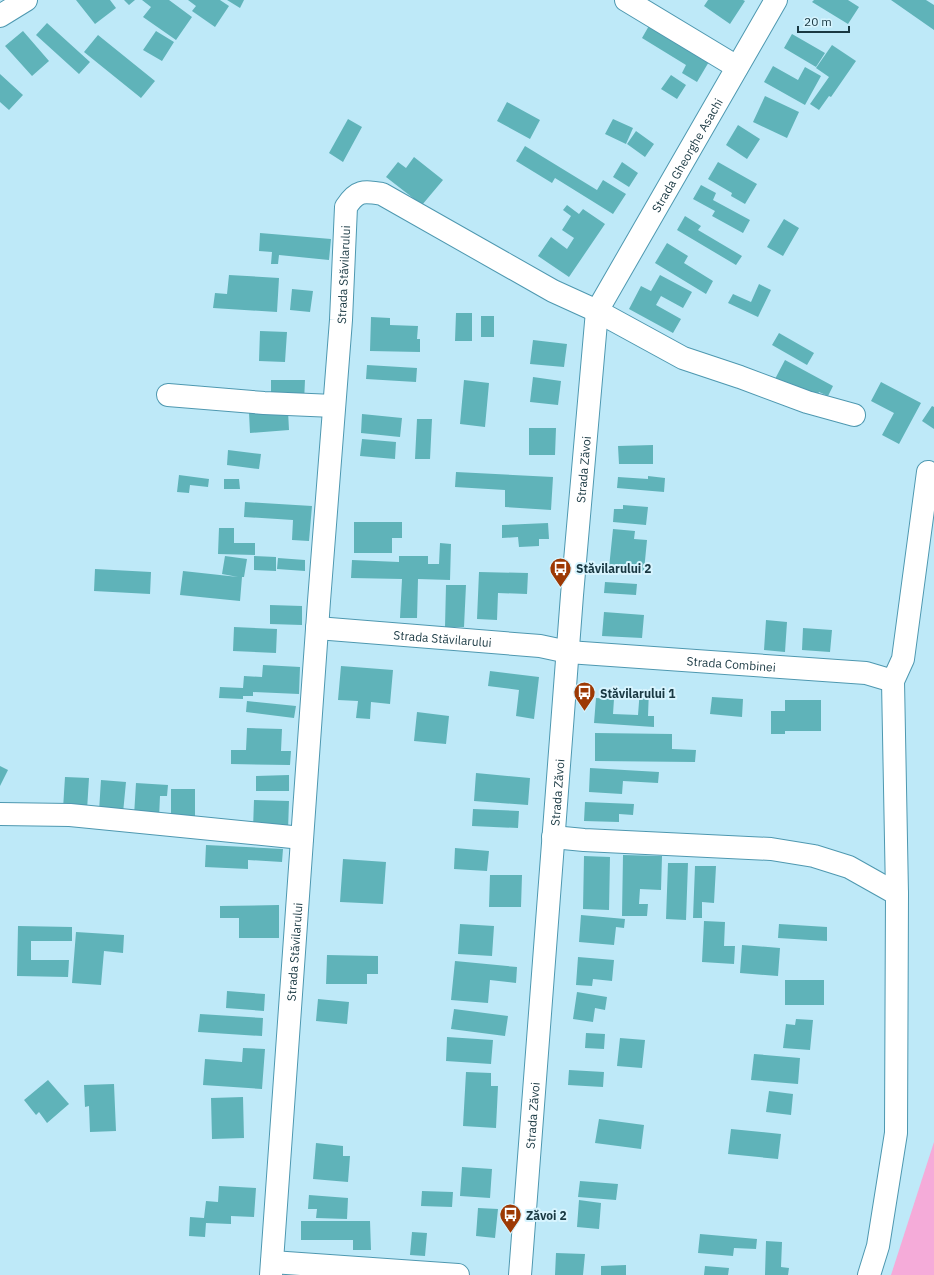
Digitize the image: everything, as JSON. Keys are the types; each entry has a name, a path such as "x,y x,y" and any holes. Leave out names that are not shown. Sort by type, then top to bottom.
{"street":[{"path":"0,16 26,0"},
{"path":"626,0 738,67"},
{"name":"Strada Gheorghe Asachi","path":"596,311 776,0"},
{"name":"Strada Stăvilarului","path":"271,1268 317,628 341,320 346,207 353,196 365,191 382,194 553,291 596,311 683,358 807,402 854,416"},
{"name":"Strada Zăvoi","path":"520,1275 553,837 596,311"},
{"path":"168,395 264,403 334,406"},
{"path":"869,1275 878,1246 896,1133 897,894 893,680 903,659 928,472"},
{"name":"Strada Stăvilarului","path":"317,628 540,646 568,652"},
{"name":"Strada Combinei","path":"568,652 866,673 893,680"},
{"path":"0,814 70,815 302,838"},
{"path":"553,837 584,840 771,849 814,856 849,867 897,894"},
{"path":"271,1268 458,1275"}],"shaded area":[{"path":"934,1142 934,1275 891,1275"}],"building":[{"path":"76,0 110,0 116,8 95,24"},
{"path":"124,0 135,0 129,5"},
{"path":"142,0 169,0 192,17 176,40 143,17 151,7"},
{"path":"188,0 220,0 229,6 215,27 192,11 196,6"},
{"path":"227,0 244,0 240,8"},
{"path":"708,0 745,1 730,24 704,6"},
{"path":"814,0 848,0 859,7 848,24 812,2"},
{"path":"891,0 926,0 934,5 934,30"},
{"path":"47,23 90,62 79,74 36,35"},
{"path":"650,24 710,60 697,82 682,73 686,65 642,38"},
{"path":"23,31 49,61 32,76 5,46"},
{"path":"156,31 174,42 162,61 143,50"},
{"path":"792,34 825,53 816,67 784,48"},
{"path":"98,35 155,81 141,98 84,52"},
{"path":"832,45 856,61 831,97 829,96 819,110 810,104 829,77 816,68"},
{"path":"773,66 798,80 805,67 821,76 805,105 764,82"},
{"path":"0,74 23,95 9,110 0,102"},
{"path":"671,75 686,85 677,99 661,89"},
{"path":"765,96 799,112 787,138 753,122"},
{"path":"507,102 540,120 530,139 497,121"},
{"path":"348,119 362,127 343,162 329,153"},
{"path":"613,119 633,128 626,144 605,134"},
{"path":"738,125 760,139 747,159 726,145"},
{"path":"636,131 654,144 645,157 627,144"},
{"path":"525,146 597,190 603,180 626,194 613,214 555,178 552,183 516,161"},
{"path":"414,157 443,180 422,205 386,177 398,162 406,168"},
{"path":"622,162 638,173 629,187 613,177"},
{"path":"718,162 757,184 745,204 731,196 732,193 708,179"},
{"path":"701,185 716,193 713,200 750,220 743,233 712,216 715,211 693,199"},
{"path":"567,205 579,214 583,209 605,224 569,277 538,256 551,237 567,249 574,238 562,230 571,216 563,210"},
{"path":"685,216 701,226 698,230 742,256 736,265 677,230"},
{"path":"784,219 799,228 783,256 767,247"},
{"path":"260,233 331,239 329,260 279,255 278,264 271,264 272,252 259,251"},
{"path":"667,243 688,256 684,263 713,281 706,294 655,263"},
{"path":"229,275 279,278 277,312 213,308 215,293 227,294"},
{"path":"660,275 692,292 683,308 661,296 656,305 681,319 673,333 629,309 641,286 651,291"},
{"path":"759,284 771,290 758,317 728,303 733,294 751,302"},
{"path":"292,289 313,291 310,312 290,310"},
{"path":"456,313 472,313 472,341 455,341"},
{"path":"481,316 494,316 494,337 481,337"},
{"path":"371,317 390,318 390,325 418,326 417,339 420,339 420,352 370,351"},
{"path":"260,331 287,332 285,362 259,361"},
{"path":"779,333 814,353 807,365 772,345"},
{"path":"533,340 567,344 564,367 530,364"},
{"path":"785,360 833,386 828,396 819,392 814,400 775,379"},
{"path":"367,365 417,368 416,382 366,379"},
{"path":"533,377 561,381 558,405 530,402"},
{"path":"271,380 305,380 304,402 271,401"},
{"path":"464,380 489,383 485,427 460,424"},
{"path":"881,382 921,403 899,444 882,435 894,413 871,401"},
{"path":"932,406 934,407 934,429 922,421"},
{"path":"288,411 289,430 250,433 249,413"},
{"path":"362,414 402,418 400,437 361,433"},
{"path":"417,419 432,419 430,459 415,459"},
{"path":"529,428 556,428 555,455 529,455"},
{"path":"362,439 396,442 395,459 360,456"},
{"path":"653,445 653,464 619,464 618,446"},
{"path":"228,450 261,454 259,469 227,465"},
{"path":"456,472 553,477 551,510 505,507 505,490 455,487"},
{"path":"179,475 209,479 208,487 190,485 189,493 177,492"},
{"path":"648,476 665,478 664,492 617,488 618,477 648,479"},
{"path":"224,479 239,479 240,489 224,489"},
{"path":"245,502 312,506 309,541 292,540 293,520 244,517"},
{"path":"623,505 648,507 646,525 613,522 614,509 623,509"},
{"path":"354,522 402,522 402,538 392,538 392,553 354,553"},
{"path":"548,523 549,539 539,539 539,546 519,547 518,537 502,538 502,525"},
{"path":"219,528 234,528 234,543 255,543 255,555 218,554"},
{"path":"613,529 635,531 634,539 647,540 644,571 609,568"},
{"path":"440,543 451,544 450,580 418,579 417,618 400,618 402,579 351,578 352,560 399,562 399,556 428,556 428,564 439,564"},
{"path":"225,556 247,559 244,577 242,577 240,601 180,595 183,571 238,577 222,574"},
{"path":"254,556 276,557 276,571 254,570"},
{"path":"278,558 305,560 305,571 277,569"},
{"path":"95,569 151,572 150,594 94,591"},
{"path":"479,572 528,573 527,594 498,593 497,620 477,619"},
{"path":"605,582 637,584 636,595 604,593"},
{"path":"446,585 466,585 464,627 445,627"},
{"path":"270,605 302,606 302,625 270,624"},
{"path":"604,612 644,615 642,638 602,636"},
{"path":"766,620 787,622 785,652 764,650"},
{"path":"234,627 277,629 276,653 233,651"},
{"path":"803,628 832,630 830,652 802,650"},
{"path":"263,665 300,667 299,694 253,692 253,696 243,696 243,699 219,698 220,687 243,688 244,676 262,677"},
{"path":"341,666 393,670 390,704 371,702 370,719 356,718 358,701 338,700"},
{"path":"490,671 539,677 534,719 516,716 519,690 488,686"},
{"path":"640,689 649,689 648,716 654,716 654,727 594,723 596,698 614,699 613,714 638,715"},
{"path":"712,697 743,699 742,717 710,714"},
{"path":"785,700 821,700 821,731 785,731 785,734 771,734 771,711 785,711"},
{"path":"247,701 296,706 294,718 246,712"},
{"path":"417,712 449,716 446,744 414,741"},
{"path":"247,728 282,729 281,751 291,751 290,765 231,764 231,750 246,750"},
{"path":"595,733 672,734 672,749 696,750 695,762 595,761"},
{"path":"0,766 8,770 0,786"},
{"path":"590,768 659,772 658,783 623,781 622,794 589,792"},
{"path":"476,773 530,778 528,805 474,801"},
{"path":"289,775 289,791 256,791 256,776"},
{"path":"65,777 89,778 87,810 63,809"},
{"path":"101,780 126,782 123,813 99,811"},
{"path":"136,783 168,785 167,796 160,796 159,818 134,816"},
{"path":"171,789 195,789 195,820 171,820"},
{"path":"254,800 289,801 288,830 253,829"},
{"path":"585,802 634,804 633,815 619,814 619,822 584,821"},
{"path":"473,809 519,811 518,828 472,826"},
{"path":"206,845 283,849 282,862 248,860 248,869 205,867"},
{"path":"455,848 489,851 487,871 454,869"},
{"path":"623,855 662,856 661,890 640,889 639,904 648,904 647,916 622,916"},
{"path":"584,856 610,857 609,910 583,909"},
{"path":"343,859 386,862 383,904 340,902"},
{"path":"668,863 688,863 686,920 666,919"},
{"path":"695,866 716,866 714,903 702,902 702,918 693,918"},
{"path":"490,875 522,875 521,907 489,907"},
{"path":"279,905 279,938 239,938 239,918 220,918 220,906"},
{"path":"581,915 625,919 624,928 616,927 614,945 579,942"},
{"path":"704,921 725,922 724,946 735,946 734,964 702,962"},
{"path":"460,924 494,926 492,956 458,954"},
{"path":"779,924 827,927 827,941 778,938"},
{"path":"18,926 72,927 72,941 31,941 31,960 69,960 68,977 17,976"},
{"path":"76,932 124,935 123,953 104,951 101,985 72,983"},
{"path":"742,945 780,948 778,976 740,973"},
{"path":"327,955 378,956 378,974 367,974 367,984 326,984"},
{"path":"578,957 614,960 612,981 593,979 592,986 576,985"},
{"path":"455,961 517,967 516,983 490,980 488,1003 451,1000"},
{"path":"785,980 824,980 824,1005 785,1005"},
{"path":"227,991 265,994 264,1011 226,1008"},
{"path":"577,992 607,997 605,1010 595,1008 593,1022 573,1019"},
{"path":"318,999 349,1002 347,1024 316,1021"},
{"path":"454,1009 508,1016 505,1036 451,1029"},
{"path":"200,1014 263,1018 262,1036 198,1032"},
{"path":"796,1019 813,1020 810,1050 783,1048 786,1024 795,1025"},
{"path":"586,1033 605,1034 604,1049 585,1048"},
{"path":"447,1037 493,1040 491,1064 446,1061"},
{"path":"620,1038 645,1040 642,1068 617,1066"},
{"path":"243,1048 265,1049 262,1089 203,1085 205,1059 242,1062"},
{"path":"754,1054 800,1058 798,1084 751,1080"},
{"path":"569,1070 604,1072 603,1087 568,1085"},
{"path":"466,1072 491,1073 491,1086 498,1086 496,1128 463,1126"},
{"path":"48,1080 69,1104 47,1123 39,1112 36,1115 24,1100"},
{"path":"114,1084 116,1131 90,1132 89,1106 85,1107 84,1085"},
{"path":"769,1091 793,1094 791,1115 766,1112"},
{"path":"243,1097 244,1138 212,1139 211,1098"},
{"path":"599,1119 644,1125 641,1149 595,1143"},
{"path":"731,1129 781,1134 778,1159 728,1154"},
{"path":"316,1143 343,1146 343,1156 350,1156 348,1182 313,1179"},
{"path":"462,1167 492,1169 490,1198 460,1196"},
{"path":"580,1181 618,1184 616,1200 578,1197"},
{"path":"219,1186 256,1188 254,1217 231,1216 231,1224 206,1223 205,1237 189,1236 190,1217 204,1218 206,1201 218,1202"},
{"path":"422,1191 453,1192 452,1207 421,1206"},
{"path":"309,1195 348,1198 347,1219 316,1218 317,1209 308,1209"},
{"path":"579,1200 601,1203 599,1229 577,1227"},
{"path":"478,1208 498,1209 495,1238 476,1236"},
{"path":"301,1221 370,1221 371,1250 353,1250 353,1240 301,1240"},
{"path":"412,1232 427,1233 425,1256 410,1255"},
{"path":"700,1234 757,1239 756,1249 734,1248 733,1256 698,1253"},
{"path":"766,1241 782,1242 781,1267 789,1268 788,1275 765,1275"},
{"path":"556,1253 585,1254 583,1275 555,1275"},
{"path":"626,1265 626,1275 601,1275 601,1266"},
{"path":"705,1266 729,1268 728,1275 704,1275"}],"place":[{"name":"Stăvilarului 2","path":"561,588"},
{"name":"Stăvilarului 1","path":"584,712"},
{"name":"Zăvoi 2","path":"511,1234"}]}
